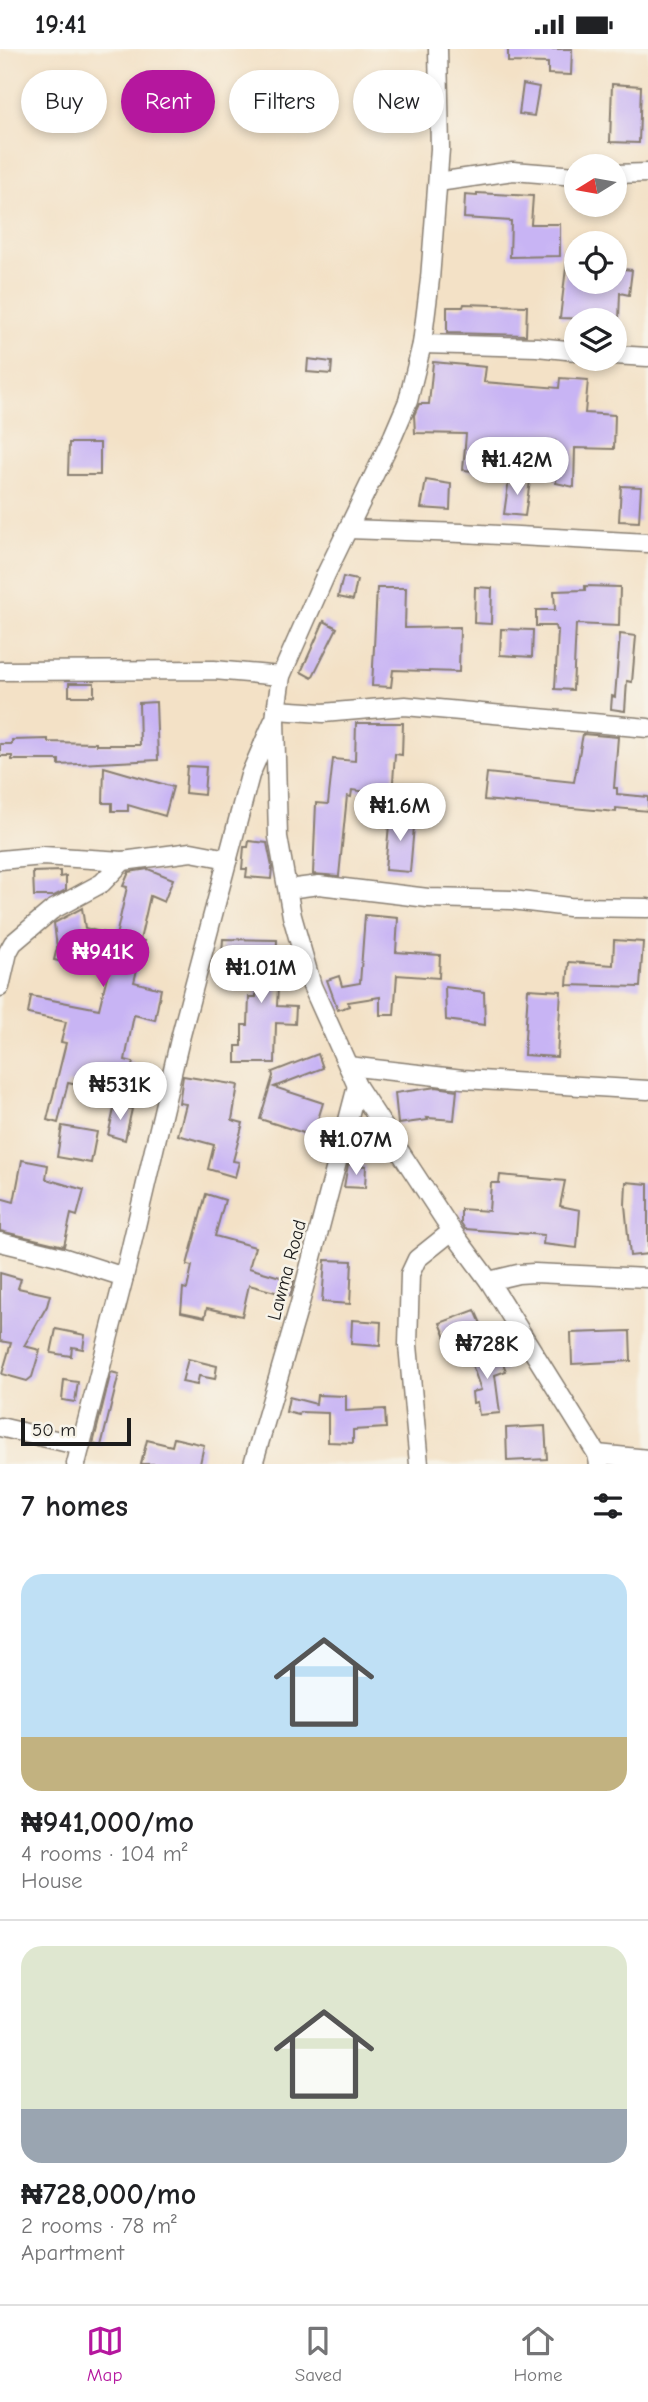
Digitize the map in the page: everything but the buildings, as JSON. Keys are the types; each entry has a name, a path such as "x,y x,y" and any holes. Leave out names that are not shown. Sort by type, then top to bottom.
{"street":[{"path":"438,49 440,149 422,344 408,401 281,677 275,714 278,837 292,916 312,986 357,1086 452,1231 489,1281 598,1459 648,1459"},
{"path":"438,182 513,171 564,175"},
{"path":"627,174 648,173"},
{"path":"422,344 564,350"},
{"path":"627,356 648,357"},
{"path":"348,529 648,543"},
{"path":"0,671 214,670 281,677"},
{"path":"275,714 405,706 648,728"},
{"path":"0,1427 79,1455 181,1035 250,775 275,714"},
{"path":"250,775 276,782"},
{"path":"0,860 43,856 123,861 191,852 228,859"},
{"path":"0,987 8,952 13,943 52,910 102,883 123,861"},
{"path":"288,889 318,885 428,898 512,900 569,907 648,908"},
{"path":"348,1066 463,1079 648,1090"},
{"name":"Lawma Road","path":"253,1464 300,1303 357,1086"},
{"path":"419,1464 408,1345 410,1274 417,1259 452,1231"},
{"path":"0,1242 62,1257 124,1277"},
{"path":"489,1281 518,1273 648,1278"}]}
